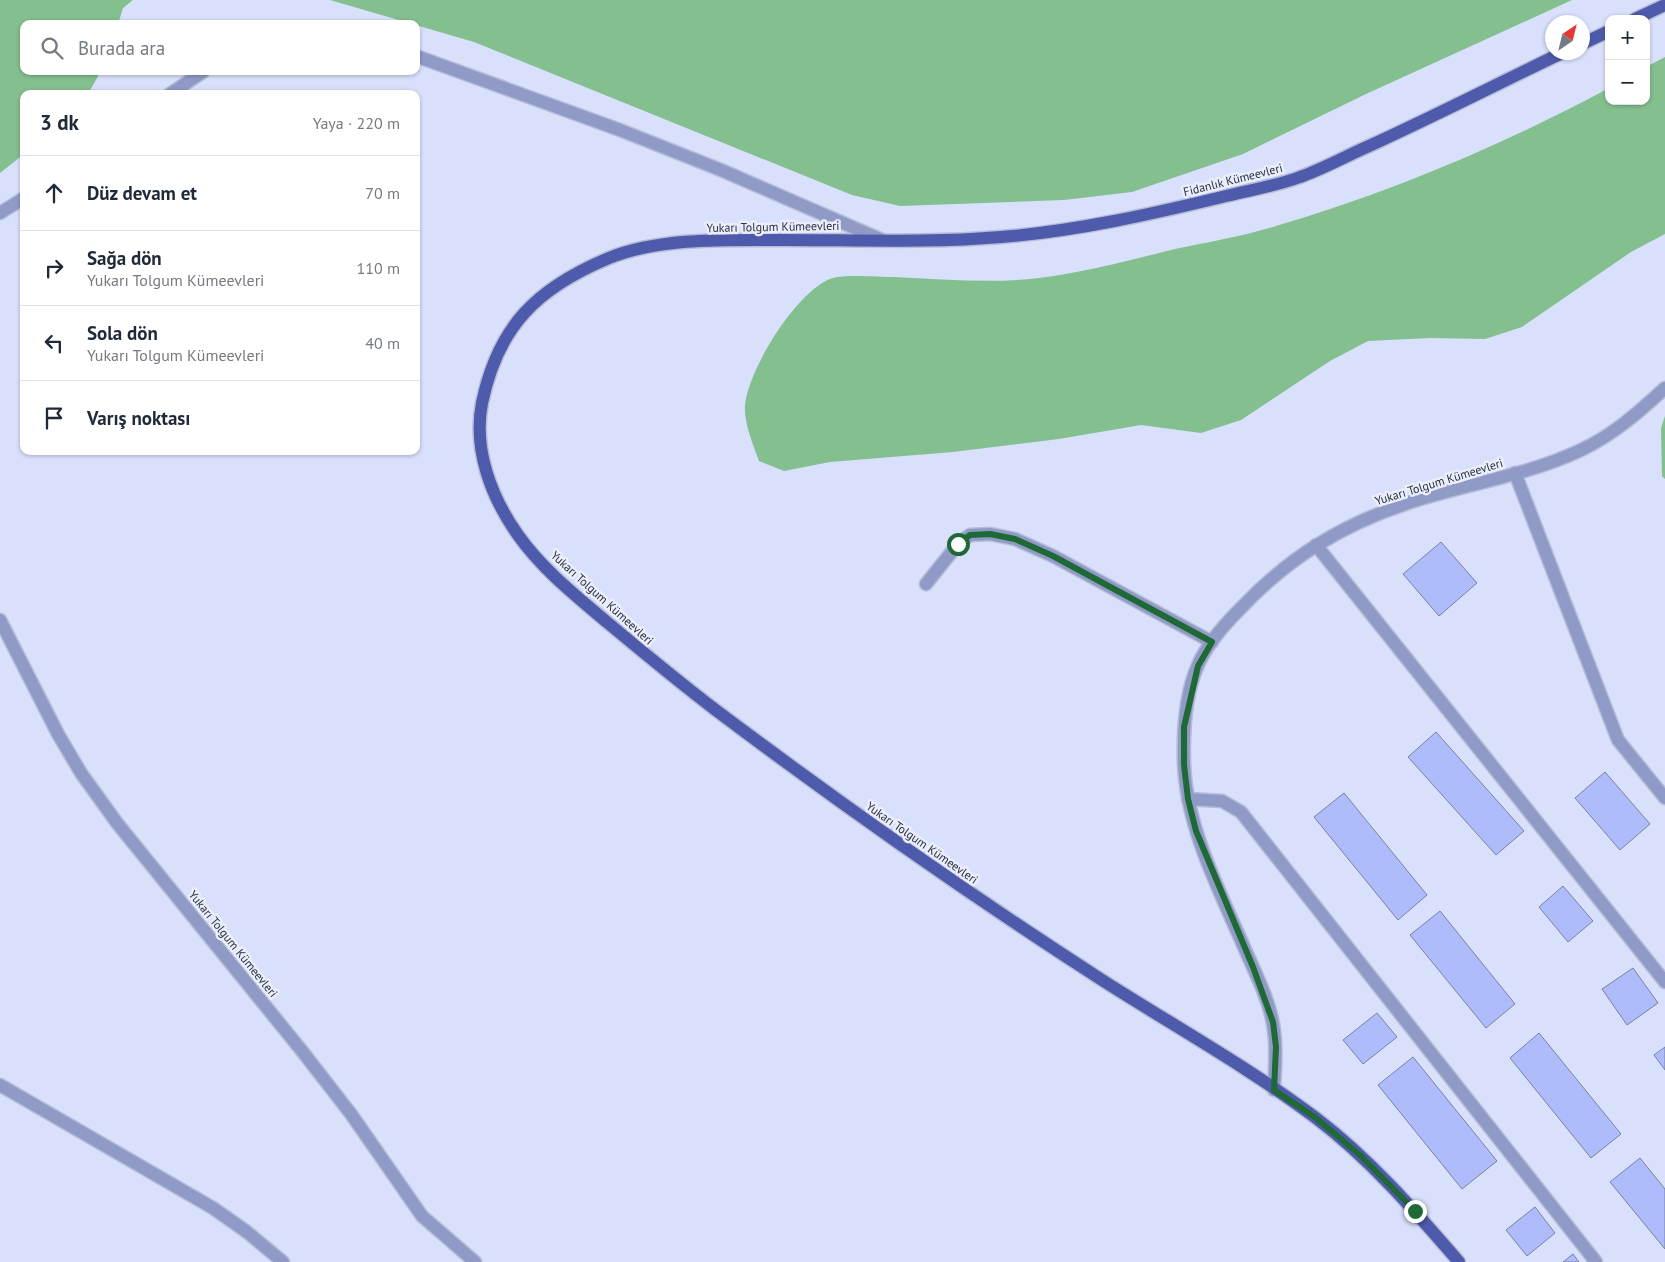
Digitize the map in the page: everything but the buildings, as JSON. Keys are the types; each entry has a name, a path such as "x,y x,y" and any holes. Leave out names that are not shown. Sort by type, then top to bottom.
{"main road":[{"path":"1644,15 1665,5"},
{"path":"1590,40 1605,33"},
{"name":"Fidanlık Kümeevleri","path":"882,240 1000,238 1086,226 1196,203 1298,178 1547,60"},
{"name":"Yukarı Tolgum Kümeevleri","path":"882,240 727,240 661,246 616,255 569,277 532,304 505,337 488,374 480,417 481,456 494,493 515,531 546,569 669,675 890,838 1018,925 1212,1047 1316,1118 1361,1156 1415,1211 1459,1262"}],"street":[{"name":"Yukarı Tolgum Kümeevleri","path":"420,57 638,137 722,170 882,240"},
{"path":"176,90 198,75"},
{"path":"0,213 20,200"},
{"name":"Yukarı Tolgum Kümeevleri","path":"1274,1090 1276,1047 1273,1022 1253,967 1196,831 1188,799 1184,765 1184,727 1198,666 1212,642 1261,586 1292,561 1316,545 1362,520 1409,503 1544,465 1581,450 1612,433 1665,388"},
{"path":"1515,473 1618,740 1665,798"},
{"path":"926,584 953,550 970,535 990,534 1015,539 1053,556 1212,642"},
{"path":"1316,545 1665,982"},
{"name":"Yukarı Tolgum Kümeevleri","path":"0,620 58,734 81,773 118,823 351,1114 422,1216 475,1262"},
{"path":"1188,799 1222,801 1241,812 1596,1262"},
{"path":"0,1085 213,1208 247,1232 283,1262"}],"green space":[{"path":"0,0 133,0 123,8 119,20 20,20 20,75 99,75 90,90 20,90 20,157 0,173"},
{"path":"330,0 1572,0 1366,94 1243,154 1132,192 1064,200 900,206 852,195 474,42 420,26 420,20 399,20"},
{"path":"1665,57 1665,234 1631,252 1522,327 1485,339 1430,338 1368,341 1330,361 1241,420 1201,433 1141,425 1059,439 953,452 830,462 784,471 759,461 749,434 745,413 748,391 755,373 764,353 790,314 819,285 833,278 863,276 985,281 1039,278 1091,269 1264,230 1362,198 1446,166 1528,129 1605,90 1605,105 1650,105 1650,65"},
{"path":"1665,416 1665,479 1662,476 1661,428"}],"route":[{"path":"958,544 970,535 990,534 1015,539 1053,556 1212,642 1198,666 1184,727 1184,765 1188,799 1196,831 1253,967 1273,1022 1276,1047 1274,1090 1316,1118 1361,1156 1415,1211"}]}
